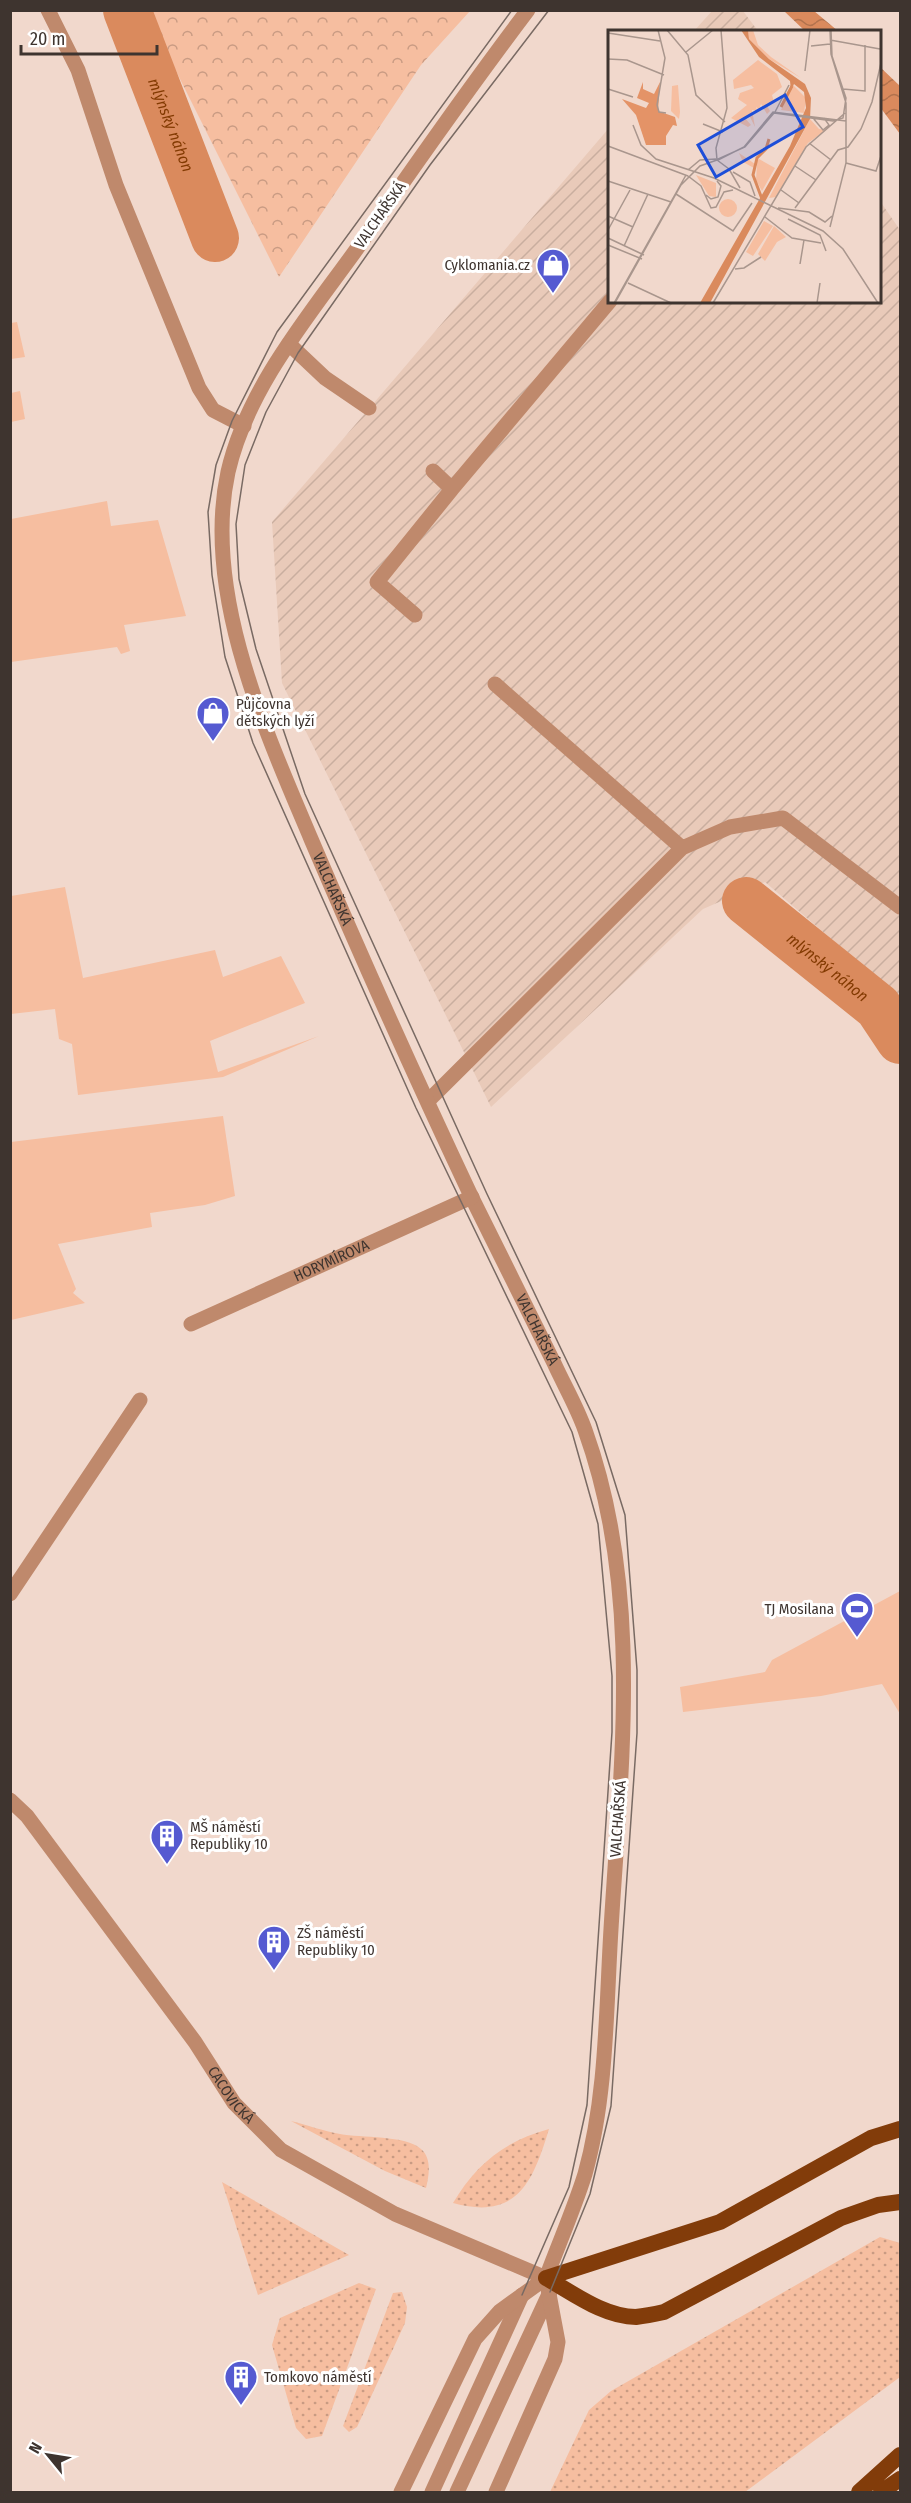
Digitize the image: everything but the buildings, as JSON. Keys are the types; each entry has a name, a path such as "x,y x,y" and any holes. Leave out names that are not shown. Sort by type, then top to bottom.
{"highway":[{"path":"548,2285 720,2222 871,2138 900,2129"},
{"path":"548,2285 615,2313 635,2317 664,2312 841,2218 878,2205 900,2202"},
{"path":"859,2493 900,2454"},
{"path":"881,2493 900,2479"}],"street":[{"path":"48,10 78,70 116,185 199,388 213,410 244,426"},
{"name":"VALCHAŘSKÁ","path":"457,2493 548,2285 585,2173 597,2118 607,2010 625,1733 625,1671 611,1518 584,1427 472,1197 349,929 272,748 241,652 225,574 221,518 229,468 251,406 289,344 462,96 528,10"},
{"path":"415,615 377,582 608,302"},
{"path":"289,344 325,378 369,408"},
{"path":"433,471 452,489"},
{"path":"495,684 682,848"},
{"path":"429,1100 682,848 730,827 783,818 900,907"},
{"name":"HORYMÍROVA","path":"192,1324 472,1197"},
{"path":"10,1594 140,1400"},
{"name":"CACOVICKÁ","path":"11,1801 27,1816 188,2033 234,2103 281,2150 395,2214 548,2285"},
{"path":"401,2493 475,2339 500,2311 522,2295 548,2285 558,2342 555,2359 496,2493"},
{"path":"432,2493 522,2295"}],"shaded area":[{"path":"712,11 743,11 757,30 695,30"},
{"path":"608,129 608,303 881,303 881,202 900,230 900,998 765,882 703,909 491,1107 282,683 272,522"}],"green space":[{"path":"146,11 470,11 421,65 279,277"},
{"path":"17,322 25,357 11,359 11,323"},
{"path":"20,391 25,419 11,422 11,393"},
{"path":"107,501 111,526 158,520 186,616 124,625 130,651 121,654 117,647 11,662 11,519"},
{"path":"65,887 83,978 215,950 223,977 281,956 305,1003 210,1041 218,1072 319,1036 223,1077 78,1095 72,1044 59,1039 55,1009 11,1014 11,896"},
{"path":"223,1116 235,1196 205,1205 150,1213 152,1227 58,1244 76,1289 73,1293 85,1303 11,1320 11,1142"},
{"name":"TJ Mosilana","path":"900,1591 900,1714 882,1684 821,1696 683,1712 680,1687 765,1672 772,1660"},
{"path":"291,2121 340,2134 394,2139 414,2144 427,2157 429,2173 426,2188 385,2171"},
{"path":"549,2129 529,2180 508,2201 493,2206 475,2207 453,2203 472,2177 493,2156 519,2140"},
{"path":"222,2182 349,2255 258,2295"},
{"path":"880,2237 900,2243 900,2377 745,2492 550,2492 589,2410 611,2391"},
{"path":"359,2283 376,2289 322,2436 306,2439 296,2428 272,2345 280,2318"},
{"path":"402,2292 407,2307 405,2323 357,2427 349,2432 343,2426 393,2293"}],"water":[{"path":"784,11 814,11 837,30 804,30"},
{"path":"881,68 900,86 900,134 881,108"}],"waterway":[{"name":"mlýnský náhon","path":"127,10 215,238"},
{"name":"mlýnský náhon","path":"746,901 878,1007 900,1040"}],"tram line":[{"path":"512,10 277,332 232,421 216,465 208,512 212,575 225,657 253,743 416,1108 572,1432 598,1524 612,1676 612,1732 587,2105 569,2187 522,2295"},
{"path":"549,10 430,165 298,353 266,412 245,465 236,524 239,579 256,649 305,794 487,1194 596,1422 625,1515 637,1670 637,1733 611,2106 590,2194 550,2292"}],"place":[{"name":"Cyklomania.cz","path":"553,294"},
{"name":"Půjčovna dětských lyží","path":"213,742"},
{"name":"TJ Mosilana","path":"857,1638"},
{"name":"MŠ náměstí Republiky 10","path":"167,1865"},
{"name":"ZŠ náměstí Republiky 10","path":"274,1971"},
{"name":"Tomkovo náměstí","path":"241,2406"}]}
